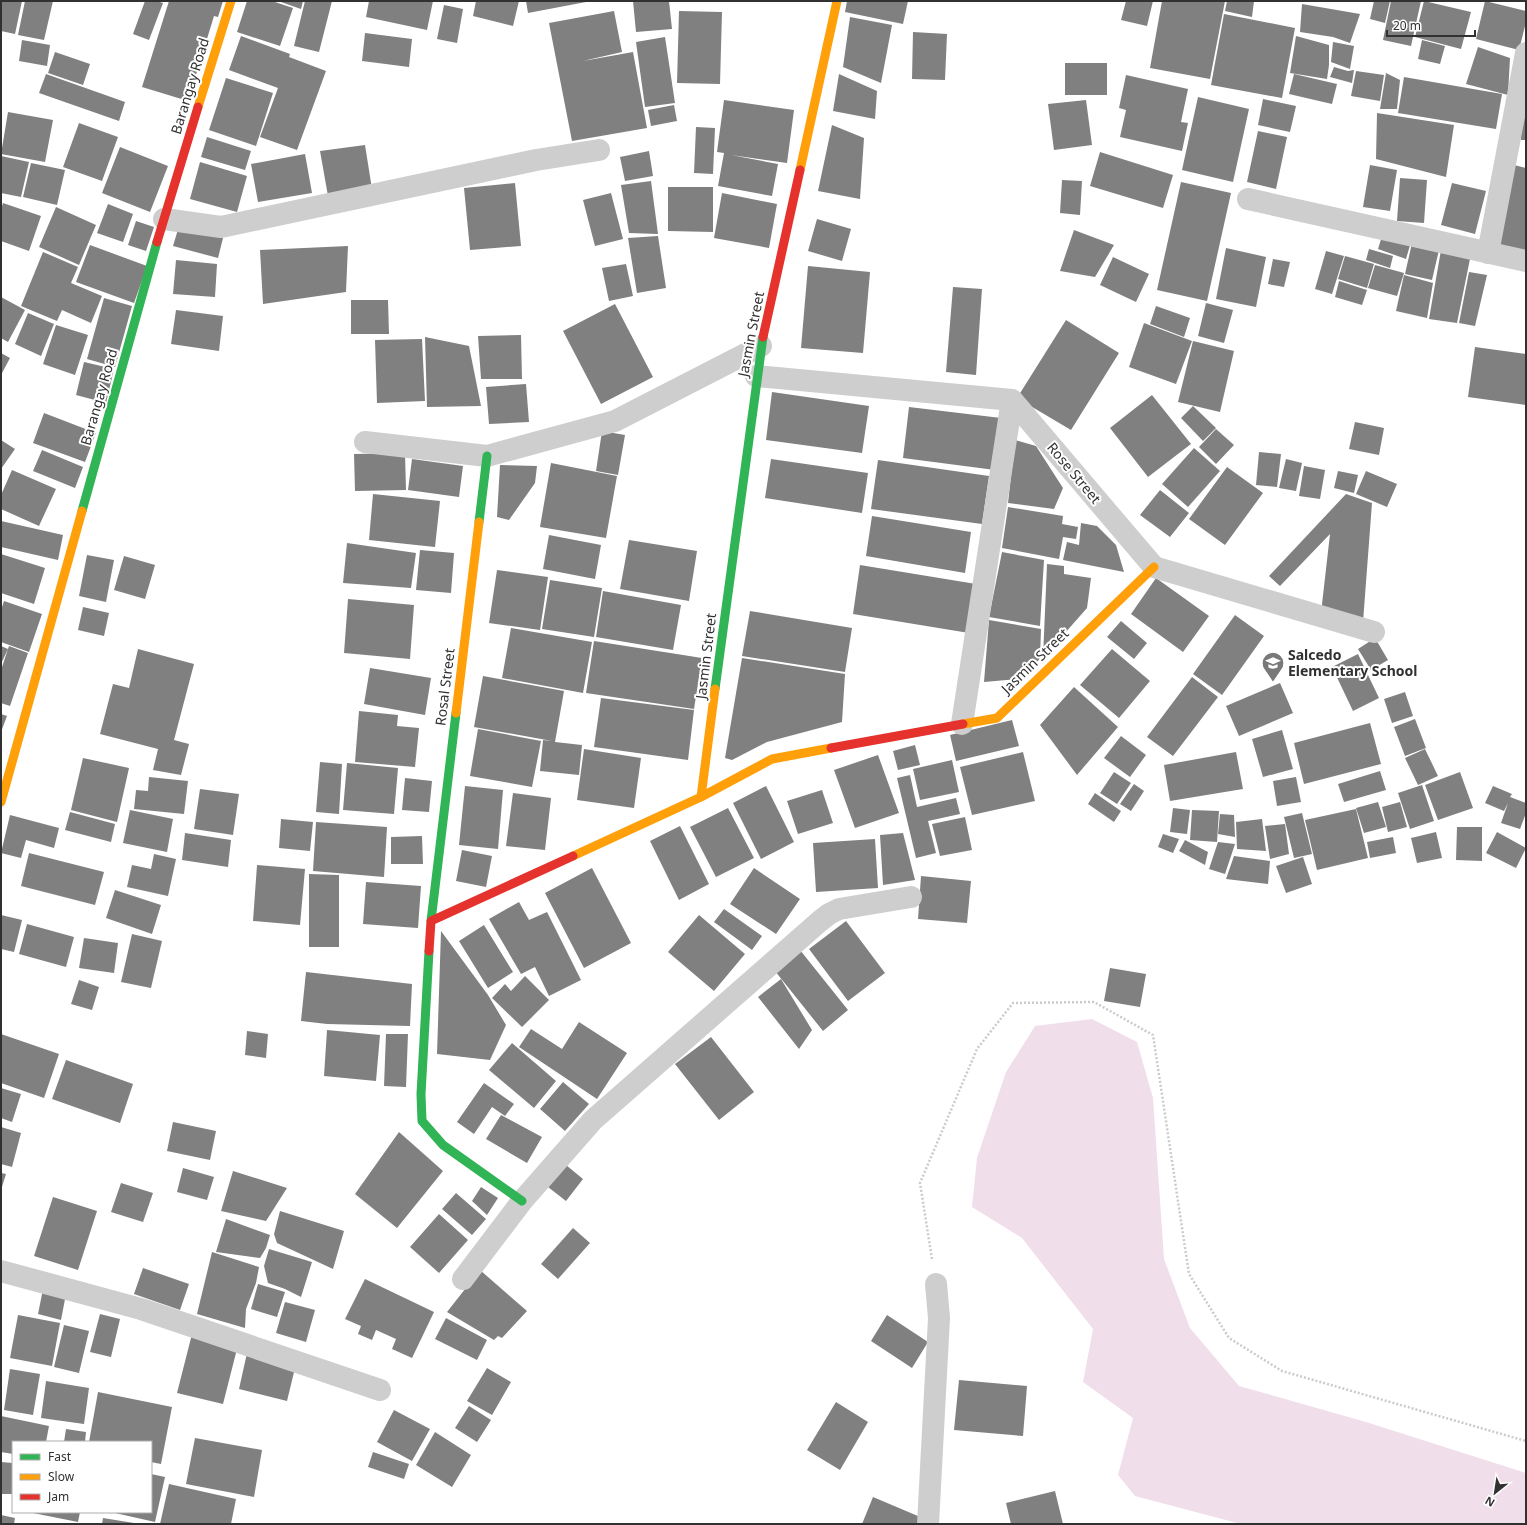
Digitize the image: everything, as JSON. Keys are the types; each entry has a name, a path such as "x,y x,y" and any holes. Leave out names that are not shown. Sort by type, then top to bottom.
{"street":[{"name":"Barangay Road","path":"1,802 164,218 231,1"},
{"name":"Jasmin Street","path":"701,797 761,346 837,1"},
{"path":"1488,253 1526,53"},
{"path":"164,218 221,228 536,160 599,150"},
{"path":"1248,199 1526,261"},
{"path":"365,442 486,456 615,421 761,346"},
{"path":"756,376 1012,400 962,724"},
{"name":"Rose Street","path":"1012,400 1154,567"},
{"name":"Rosal Street","path":"486,456 431,921 421,1094 422,1121 443,1145 522,1201"},
{"path":"1154,567 1374,632"},
{"name":"Jasmin Street","path":"701,797 772,758 997,718 1154,567"},
{"path":"431,921 701,797"},
{"path":"463,1279 522,1201 593,1120 829,914 839,909 911,897"},
{"path":"1,1271 141,1309 380,1390"},
{"path":"928,1524 939,1318 936,1284"}],"path":[{"path":"936,1284 920,1183 977,1049 1013,1003 1094,1002 1153,1035 1188,1274 1229,1338 1282,1371 1526,1441"}],"shaded area":[{"path":"1092,1019 1137,1042 1153,1098 1164,1259 1190,1328 1239,1386 1366,1422 1526,1473 1526,1524 1241,1524 1135,1496 1118,1475 1133,1418 1083,1382 1093,1329 1022,1238 972,1207 977,1158 1006,1072 1035,1026"}],"building":[{"path":"1,1 22,1 15,34 1,31"},
{"path":"25,1 53,1 44,40 18,35"},
{"path":"145,1 157,1 163,3 149,40 133,34"},
{"path":"169,1 223,1 218,17 214,16 188,101 142,87"},
{"path":"247,1 272,1 293,8 280,46 237,32"},
{"path":"278,1 303,1 301,9"},
{"path":"305,1 332,1 319,52 294,46"},
{"path":"369,1 433,1 427,30 366,17"},
{"path":"476,1 519,1 513,26 473,16"},
{"path":"526,1 585,1 586,2 528,13"},
{"path":"633,1 669,1 672,29 636,32"},
{"path":"847,1 908,1 903,24 845,12"},
{"path":"1126,1 1153,1 1147,26 1121,20"},
{"path":"1162,1 1225,1 1210,79 1150,68"},
{"path":"1227,1 1254,1 1252,17 1225,11"},
{"path":"1374,1 1390,1 1385,23 1370,19"},
{"path":"1391,1 1421,1 1411,46 1383,40"},
{"path":"1424,1 1471,12 1461,49 1415,37"},
{"path":"1485,1 1526,11 1526,22 1519,50 1476,39"},
{"path":"1302,4 1360,14 1350,43 1333,37 1300,32"},
{"path":"444,5 463,9 457,43 437,39"},
{"path":"614,11 622,52 583,61 633,52 647,128 572,141 549,23"},
{"path":"679,11 722,12 720,84 677,83"},
{"path":"1224,14 1295,28 1282,98 1211,85"},
{"path":"850,17 892,25 881,83 843,67"},
{"path":"913,32 947,34 945,80 912,79"},
{"path":"365,33 412,39 409,67 362,61"},
{"path":"241,36 290,54 289,57 326,71 297,150 260,137 278,88 229,70"},
{"path":"1296,36 1329,45 1327,79 1290,73"},
{"path":"665,37 675,103 645,107 636,42"},
{"path":"22,40 50,45 47,66 19,61"},
{"path":"1422,40 1445,46 1440,64 1418,59"},
{"path":"1333,42 1354,46 1350,69 1331,62"},
{"path":"1478,47 1510,58 1508,95 1466,84"},
{"path":"55,52 90,64 83,85 48,73"},
{"path":"1065,63 1107,63 1107,95 1065,95"},
{"path":"1334,67 1348,71 1354,70 1352,83 1330,77"},
{"path":"1356,71 1384,75 1380,101 1351,96"},
{"path":"1386,73 1400,80 1397,109 1380,109"},
{"path":"46,74 125,102 119,121 39,93"},
{"path":"839,74 877,91 875,119 833,111"},
{"path":"1294,74 1337,84 1332,104 1289,94"},
{"path":"1126,75 1188,89 1181,122 1188,123 1182,151 1120,137 1126,110 1119,108"},
{"path":"1404,77 1502,94 1496,129 1398,113"},
{"path":"226,78 273,93 256,146 209,130"},
{"path":"1198,97 1249,109 1233,182 1182,170"},
{"path":"1263,99 1296,106 1290,132 1258,125"},
{"path":"724,100 794,110 787,163 731,155 778,164 772,196 718,186 724,153 717,152"},
{"path":"1086,100 1092,145 1054,150 1048,104"},
{"path":"674,105 677,121 651,126 648,110"},
{"path":"8,112 53,120 45,162 1,154"},
{"path":"1377,113 1454,125 1446,177 1376,159"},
{"path":"1521,113 1526,114 1526,140 1521,140"},
{"path":"79,123 118,137 102,181 63,167"},
{"path":"832,125 864,138 860,199 818,191"},
{"path":"696,127 715,128 713,174 694,173"},
{"path":"1258,131 1287,137 1276,189 1247,182"},
{"path":"207,137 251,151 245,170 201,157"},
{"path":"365,145 372,189 328,196 320,151"},
{"path":"120,147 168,166 150,212 102,193"},
{"path":"649,151 653,176 625,181 620,157"},
{"path":"1100,152 1173,175 1163,208 1090,186"},
{"path":"305,154 312,193 258,202 251,164"},
{"path":"1,156 29,162 21,197 1,193"},
{"path":"200,162 247,176 237,212 190,199"},
{"path":"31,163 65,170 57,205 23,197"},
{"path":"1370,165 1397,170 1390,211 1363,207"},
{"path":"1514,165 1526,168 1526,253 1495,245"},
{"path":"1400,178 1427,180 1424,223 1397,221"},
{"path":"1062,180 1082,181 1080,215 1060,213"},
{"path":"651,181 658,234 629,233 621,185"},
{"path":"1181,182 1231,193 1207,301 1157,290"},
{"path":"515,183 521,246 470,250 464,188"},
{"path":"1452,183 1486,191 1475,234 1441,225"},
{"path":"668,187 713,187 713,232 668,231"},
{"path":"611,193 623,239 595,246 583,200"},
{"path":"722,193 777,204 769,248 714,238"},
{"path":"3,203 41,216 29,251 1,241 1,209"},
{"path":"108,204 133,214 123,242 97,233"},
{"path":"56,207 96,225 79,265 39,247"},
{"path":"817,219 851,229 842,261 808,251"},
{"path":"136,221 154,227 146,251 128,245"},
{"path":"179,226 223,238 218,258 173,246"},
{"path":"1074,230 1114,245 1095,277 1060,271"},
{"path":"1383,233 1411,242 1406,259 1378,249"},
{"path":"658,236 666,288 637,293 628,238"},
{"path":"1412,243 1439,250 1432,280 1405,274"},
{"path":"90,245 147,266 134,303 76,282"},
{"path":"348,246 346,292 263,304 260,250"},
{"path":"1226,248 1266,257 1256,307 1216,299"},
{"path":"1369,249 1393,256 1390,268 1366,260"},
{"path":"1441,250 1471,254 1457,323 1429,319"},
{"path":"1326,251 1344,256 1332,294 1315,289"},
{"path":"43,252 78,267 71,283 102,296 91,323 62,310 57,321 21,306"},
{"path":"1345,256 1374,264 1367,288 1338,279"},
{"path":"1113,257 1149,274 1136,302 1100,285"},
{"path":"1273,259 1290,262 1284,287 1268,284"},
{"path":"176,260 217,264 215,297 173,294"},
{"path":"626,264 633,296 609,301 602,268"},
{"path":"1375,265 1404,273 1397,296 1368,288"},
{"path":"808,266 870,272 863,353 801,348"},
{"path":"1469,272 1487,275 1475,326 1459,323"},
{"path":"1404,275 1433,283 1427,318 1396,311"},
{"path":"1339,281 1367,290 1362,305 1335,297"},
{"path":"953,287 982,289 976,375 946,372"},
{"path":"1,297 25,310 8,342 1,338"},
{"path":"104,298 132,306 115,367 87,359"},
{"path":"351,300 388,300 389,334 351,334"},
{"path":"1206,303 1233,310 1224,343 1198,336"},
{"path":"615,304 653,377 601,404 563,331"},
{"path":"1156,306 1190,318 1184,337 1150,324"},
{"path":"176,310 223,316 219,351 171,344"},
{"path":"28,313 54,324 41,356 15,344"},
{"path":"1066,320 1119,353 1071,430 1017,398"},
{"path":"1144,323 1192,341 1176,384 1129,367"},
{"path":"56,325 88,335 75,375 43,364"},
{"path":"521,335 522,379 481,379 478,336"},
{"path":"425,337 469,346 481,406 427,407"},
{"path":"422,339 425,401 377,403 375,340"},
{"path":"1193,341 1234,351 1220,412 1178,402"},
{"path":"1475,347 1526,354 1526,405 1468,397"},
{"path":"1,353 10,358 1,375"},
{"path":"84,362 114,369 106,403 76,395"},
{"path":"526,384 529,422 489,424 486,387"},
{"path":"772,392 869,406 862,453 766,440"},
{"path":"1152,395 1191,444 1148,477 1110,428"},
{"path":"1193,406 1216,428 1203,441 1181,418"},
{"path":"909,407 1001,418 995,470 903,458"},
{"path":"44,413 96,433 85,462 33,443"},
{"path":"1355,422 1384,428 1379,455 1349,449"},
{"path":"1216,429 1234,445 1216,464 1199,447"},
{"path":"602,431 625,435 618,475 596,471"},
{"path":"1,440 15,449 1,469"},
{"path":"1015,440 1036,446 1063,488 1054,509 1008,503"},
{"path":"1194,448 1220,471 1188,507 1162,484"},
{"path":"42,450 83,467 75,488 33,471"},
{"path":"1259,452 1281,454 1277,487 1256,485"},
{"path":"405,453 406,490 355,491 354,454"},
{"path":"412,459 463,466 459,497 408,490"},
{"path":"771,459 868,473 862,513 765,498"},
{"path":"1286,459 1302,463 1296,491 1279,488"},
{"path":"878,460 989,476 982,524 871,509"},
{"path":"551,463 617,476 606,538 540,527"},
{"path":"500,465 537,466 535,483 509,520 497,517"},
{"path":"1304,466 1325,470 1320,499 1299,496"},
{"path":"1227,467 1263,493 1225,545 1189,519"},
{"path":"12,470 56,489 39,526 1,509 1,495"},
{"path":"1338,471 1358,475 1354,493 1334,488"},
{"path":"1366,471 1397,484 1387,507 1356,494"},
{"path":"1160,490 1189,513 1170,537 1140,515"},
{"path":"373,494 440,501 435,547 369,540"},
{"path":"1346,494 1372,503 1363,622 1321,613 1330,534 1280,586 1269,576"},
{"path":"1008,507 1063,516 1062,524 1078,527 1076,539 1063,537 1059,559 1002,548"},
{"path":"872,516 971,532 965,573 866,556"},
{"path":"1,521 63,535 58,560 1,547"},
{"path":"1081,523 1097,526 1116,545 1124,572 1063,560 1067,542 1079,545"},
{"path":"549,535 601,545 595,579 543,569"},
{"path":"629,540 697,551 689,601 620,589"},
{"path":"347,543 416,553 411,588 343,583"},
{"path":"420,550 454,553 451,593 416,590"},
{"path":"1002,552 1044,560 1040,626 989,617"},
{"path":"1,554 45,568 34,604 1,593"},
{"path":"87,555 114,560 106,602 79,596"},
{"path":"124,556 155,565 145,599 114,590"},
{"path":"1047,564 1064,566 1064,574 1091,578 1087,608 1043,658"},
{"path":"860,565 976,584 969,633 853,614"},
{"path":"497,570 548,577 540,630 489,623"},
{"path":"1156,578 1209,616 1183,652 1131,614"},
{"path":"550,580 602,588 594,637 542,629"},
{"path":"603,591 681,605 673,650 596,637"},
{"path":"348,599 414,605 410,659 344,653"},
{"path":"4,601 42,614 29,652 1,642 1,610"},
{"path":"83,607 109,613 104,636 78,630"},
{"path":"750,611 852,628 845,672 742,656"},
{"path":"1235,615 1264,636 1222,695 1193,674"},
{"path":"989,620 1041,629 1040,659 1018,679 984,682"},
{"path":"1121,621 1147,643 1134,659 1107,637"},
{"path":"511,628 592,642 583,693 502,678"},
{"path":"1375,638 1388,660 1371,670 1358,649"},
{"path":"594,641 702,658 694,709 586,693"},
{"path":"1,646 8,649 1,664"},
{"path":"9,646 28,653 10,706 1,703 1,670"},
{"path":"138,649 194,664 174,740 189,744 181,775 153,770 158,749 100,734 113,684 129,688"},
{"path":"1112,649 1150,681 1119,718 1080,685"},
{"path":"1358,654 1379,698 1353,711 1332,667"},
{"path":"742,658 845,674 842,722 767,742 732,760 725,758"},
{"path":"370,668 431,678 425,715 364,704"},
{"path":"483,676 564,691 555,742 582,745 579,775 540,771 543,740 552,741 474,727"},
{"path":"1192,677 1218,697 1173,756 1147,737"},
{"path":"1280,683 1293,713 1239,736 1226,706"},
{"path":"1074,687 1118,727 1077,775 1040,725"},
{"path":"1405,692 1413,716 1392,723 1384,699"},
{"path":"601,698 694,710 688,760 594,747"},
{"path":"359,711 398,715 397,726 419,728 415,767 355,762"},
{"path":"1,714 7,716 1,732"},
{"path":"1415,719 1426,748 1405,756 1394,727"},
{"path":"1012,720 1019,746 956,761 950,735"},
{"path":"1370,723 1381,764 1304,784 1294,743"},
{"path":"478,729 541,741 532,787 470,776"},
{"path":"1282,730 1293,769 1263,777 1252,739"},
{"path":"1121,736 1146,755 1130,777 1104,758"},
{"path":"915,745 920,765 898,770 893,751"},
{"path":"584,749 641,758 634,808 577,800"},
{"path":"1425,749 1438,776 1418,785 1405,758"},
{"path":"1023,752 1035,801 972,815 960,767"},
{"path":"1236,752 1243,789 1170,801 1164,765"},
{"path":"878,755 899,813 855,828 834,770"},
{"path":"83,758 129,768 117,822 71,810"},
{"path":"952,760 959,792 920,800 913,769"},
{"path":"320,762 342,764 339,814 316,812"},
{"path":"347,763 398,768 394,814 343,810"},
{"path":"1380,771 1386,790 1344,802 1338,784"},
{"path":"1114,772 1131,783 1117,804 1100,793"},
{"path":"1460,772 1473,808 1438,820 1425,785"},
{"path":"910,775 917,807 956,798 960,814 928,821 936,853 916,858 897,778"},
{"path":"149,777 188,781 184,814 134,809 136,790 148,791"},
{"path":"1296,777 1301,802 1277,806 1273,781"},
{"path":"405,778 432,781 429,812 402,810"},
{"path":"1134,784 1144,791 1131,811 1120,804"},
{"path":"1422,785 1434,821 1410,829 1398,793"},
{"path":"465,786 503,790 498,849 459,845"},
{"path":"766,786 794,842 761,859 733,803"},
{"path":"1493,786 1512,794 1510,797 1526,803 1526,813 1520,829 1501,823 1508,803 1504,811 1485,803"},
{"path":"200,789 239,794 233,835 194,829"},
{"path":"822,790 833,823 798,834 787,801"},
{"path":"513,793 551,798 545,850 506,846"},
{"path":"1095,793 1121,811 1114,822 1088,804"},
{"path":"1378,802 1386,827 1364,833 1356,808"},
{"path":"1400,802 1407,827 1388,832 1382,807"},
{"path":"728,808 754,858 716,877 690,827"},
{"path":"1173,808 1190,810 1187,834 1170,832"},
{"path":"1356,809 1368,858 1317,870 1305,820"},
{"path":"130,810 173,819 167,852 123,843"},
{"path":"1192,810 1219,811 1217,842 1190,840"},
{"path":"70,812 115,824 111,842 65,830"},
{"path":"1302,813 1312,854 1294,858 1284,817"},
{"path":"1220,814 1234,815 1235,837 1218,834"},
{"path":"10,815 59,828 54,848 26,840 21,858 1,853"},
{"path":"965,817 972,850 940,856 932,824"},
{"path":"281,819 313,822 310,851 279,848"},
{"path":"1262,819 1266,851 1237,849 1236,822"},
{"path":"316,822 387,827 384,877 313,871"},
{"path":"1285,824 1289,854 1270,859 1265,826"},
{"path":"680,826 709,884 679,900 650,841"},
{"path":"1457,827 1482,827 1482,861 1456,860"},
{"path":"1436,832 1442,858 1417,863 1411,838"},
{"path":"1497,832 1526,848 1516,868 1486,853"},
{"path":"185,833 231,840 228,867 182,860"},
{"path":"903,833 915,880 883,885 880,835"},
{"path":"1163,834 1179,839 1173,853 1158,847"},
{"path":"422,836 423,864 391,864 391,837"},
{"path":"1393,837 1396,853 1370,858 1367,842"},
{"path":"875,839 878,888 816,892 813,843"},
{"path":"1185,840 1208,852 1205,865 1179,851"},
{"path":"1218,842 1235,844 1225,874 1209,869"},
{"path":"462,850 492,856 486,887 456,881"},
{"path":"29,853 104,872 95,905 21,886"},
{"path":"154,854 176,859 168,896 127,887 132,865 151,869"},
{"path":"1234,856 1270,861 1268,884 1226,879"},
{"path":"1303,857 1312,884 1286,893 1276,866"},
{"path":"257,865 305,869 300,925 253,921"},
{"path":"592,868 631,943 584,968 545,893"},
{"path":"754,868 800,899 776,934 730,904"},
{"path":"309,874 339,875 339,947 309,947"},
{"path":"921,876 971,881 967,923 918,919"},
{"path":"366,882 421,886 418,928 363,924"},
{"path":"115,890 161,905 152,934 106,918"},
{"path":"519,902 529,920 547,912 581,980 549,996 535,967 521,974 489,919"},
{"path":"724,909 762,936 752,950 714,922"},
{"path":"1,915 22,920 14,952 1,949"},
{"path":"699,915 745,954 714,991 668,952"},
{"path":"846,921 885,973 848,1001 809,949"},
{"path":"27,924 74,937 66,967 19,954"},
{"path":"484,925 513,972 488,988 459,941"},
{"path":"441,931 488,995 506,1025 490,1060 437,1054"},
{"path":"132,934 162,941 151,988 121,982"},
{"path":"84,938 118,943 114,973 79,968"},
{"path":"800,950 848,1010 823,1031 775,971"},
{"path":"1110,968 1146,974 1140,1007 1104,1001"},
{"path":"306,972 412,984 410,1026 327,1024 301,1021"},
{"path":"525,976 549,1000 522,1027 492,998 505,984 511,991"},
{"path":"781,979 812,1030 799,1049 758,997"},
{"path":"79,980 99,987 92,1010 71,1004"},
{"path":"579,1022 627,1053 597,1099 519,1047 531,1029 562,1049"},
{"path":"327,1030 380,1035 376,1081 324,1076"},
{"path":"247,1031 268,1034 266,1058 245,1055"},
{"path":"1,1034 59,1054 44,1098 1,1083"},
{"path":"386,1034 408,1034 406,1087 384,1086"},
{"path":"711,1037 754,1092 719,1120 675,1064"},
{"path":"512,1043 556,1081 534,1108 489,1070"},
{"path":"66,1060 133,1084 120,1123 52,1099"},
{"path":"563,1082 589,1104 565,1131 540,1109"},
{"path":"484,1083 514,1104 505,1116 492,1107 474,1134 457,1122"},
{"path":"1,1088 21,1094 12,1122 1,1118"},
{"path":"501,1115 542,1137 527,1163 486,1139"},
{"path":"173,1122 216,1131 210,1160 167,1151"},
{"path":"1,1127 21,1133 12,1167 1,1164"},
{"path":"399,1132 443,1171 397,1228 355,1194"},
{"path":"566,1165 583,1179 566,1201 548,1187"},
{"path":"183,1168 214,1177 207,1200 177,1192"},
{"path":"233,1171 287,1188 266,1221 221,1211"},
{"path":"1,1173 6,1174 1,1190"},
{"path":"121,1183 153,1193 143,1222 111,1212"},
{"path":"481,1187 498,1198 487,1215 472,1201"},
{"path":"456,1193 486,1219 472,1235 442,1209"},
{"path":"53,1197 97,1211 78,1270 34,1256"},
{"path":"280,1211 344,1231 333,1269 277,1243 274,1234"},
{"path":"439,1214 468,1240 439,1273 410,1247"},
{"path":"226,1219 270,1235 266,1248 260,1258 216,1252"},
{"path":"573,1228 590,1243 558,1279 541,1264"},
{"path":"269,1249 312,1262 301,1297 268,1283 264,1266"},
{"path":"212,1252 259,1267 256,1283 246,1309 245,1328 197,1314"},
{"path":"143,1268 189,1284 180,1310 134,1294"},
{"path":"480,1270 527,1311 502,1338 498,1336 494,1340 447,1312"},
{"path":"365,1279 434,1312 412,1358 392,1349 396,1339 376,1330 372,1340 358,1334 361,1326 345,1319"},
{"path":"258,1284 285,1292 277,1317 251,1309"},
{"path":"43,1289 66,1294 61,1320 38,1314"},
{"path":"285,1302 315,1310 306,1342 276,1333"},
{"path":"100,1314 120,1319 111,1357 90,1352"},
{"path":"18,1315 60,1323 52,1366 10,1358"},
{"path":"887,1315 928,1342 912,1368 871,1341"},
{"path":"446,1318 487,1340 477,1360 435,1339"},
{"path":"64,1325 89,1331 79,1373 54,1367"},
{"path":"192,1334 238,1345 223,1404 177,1393"},
{"path":"247,1353 296,1364 287,1401 239,1389"},
{"path":"487,1368 511,1382 492,1415 467,1401"},
{"path":"10,1369 40,1374 33,1415 4,1410"},
{"path":"959,1380 1027,1386 1023,1436 954,1430"},
{"path":"46,1381 89,1388 84,1424 41,1418"},
{"path":"98,1392 172,1407 161,1464 152,1462 152,1441 89,1441"},
{"path":"836,1402 868,1422 840,1470 807,1450"},
{"path":"469,1406 491,1420 477,1442 455,1428"},
{"path":"394,1410 430,1429 412,1461 377,1442"},
{"path":"1,1416 49,1426 46,1441 12,1441 12,1454 1,1452"},
{"path":"66,1429 86,1432 85,1441 64,1441"},
{"path":"435,1432 471,1455 452,1487 416,1465"},
{"path":"195,1438 262,1450 254,1497 186,1484"},
{"path":"373,1452 409,1464 404,1479 368,1467"},
{"path":"1,1462 12,1463 12,1494 1,1494"},
{"path":"152,1474 165,1477 155,1522 115,1513 152,1513"},
{"path":"169,1484 236,1499 231,1524 160,1524"},
{"path":"1055,1491 1063,1524 1011,1524 1006,1503"},
{"path":"873,1497 925,1519 923,1524 862,1524"},
{"path":"33,1513 80,1513 78,1522"},
{"path":"1,1515 15,1518 14,1524 1,1524"},
{"path":"103,1518 134,1523 134,1524 102,1524"}],"traffic: fast":[{"path":"82,511 157,242"},
{"path":"715,689 763,337"},
{"path":"479,522 487,456"},
{"path":"431,921 456,713"},
{"path":"429,951 421,1094 422,1121 443,1145 522,1201"}],"traffic: slow":[{"path":"198,107 231,1"},
{"path":"800,170 837,1"},
{"path":"1,802 82,511"},
{"path":"456,713 479,522"},
{"path":"963,724 997,718 1154,567"},
{"path":"715,689 701,797 772,759 831,748"},
{"path":"573,856 701,797"}],"traffic: jam":[{"path":"157,242 198,107"},
{"path":"763,337 800,170"},
{"path":"831,748 963,724"},
{"path":"429,951 431,921 573,856"}],"place":[{"name":"Salcedo Elementary School","path":"1273,682"}]}
